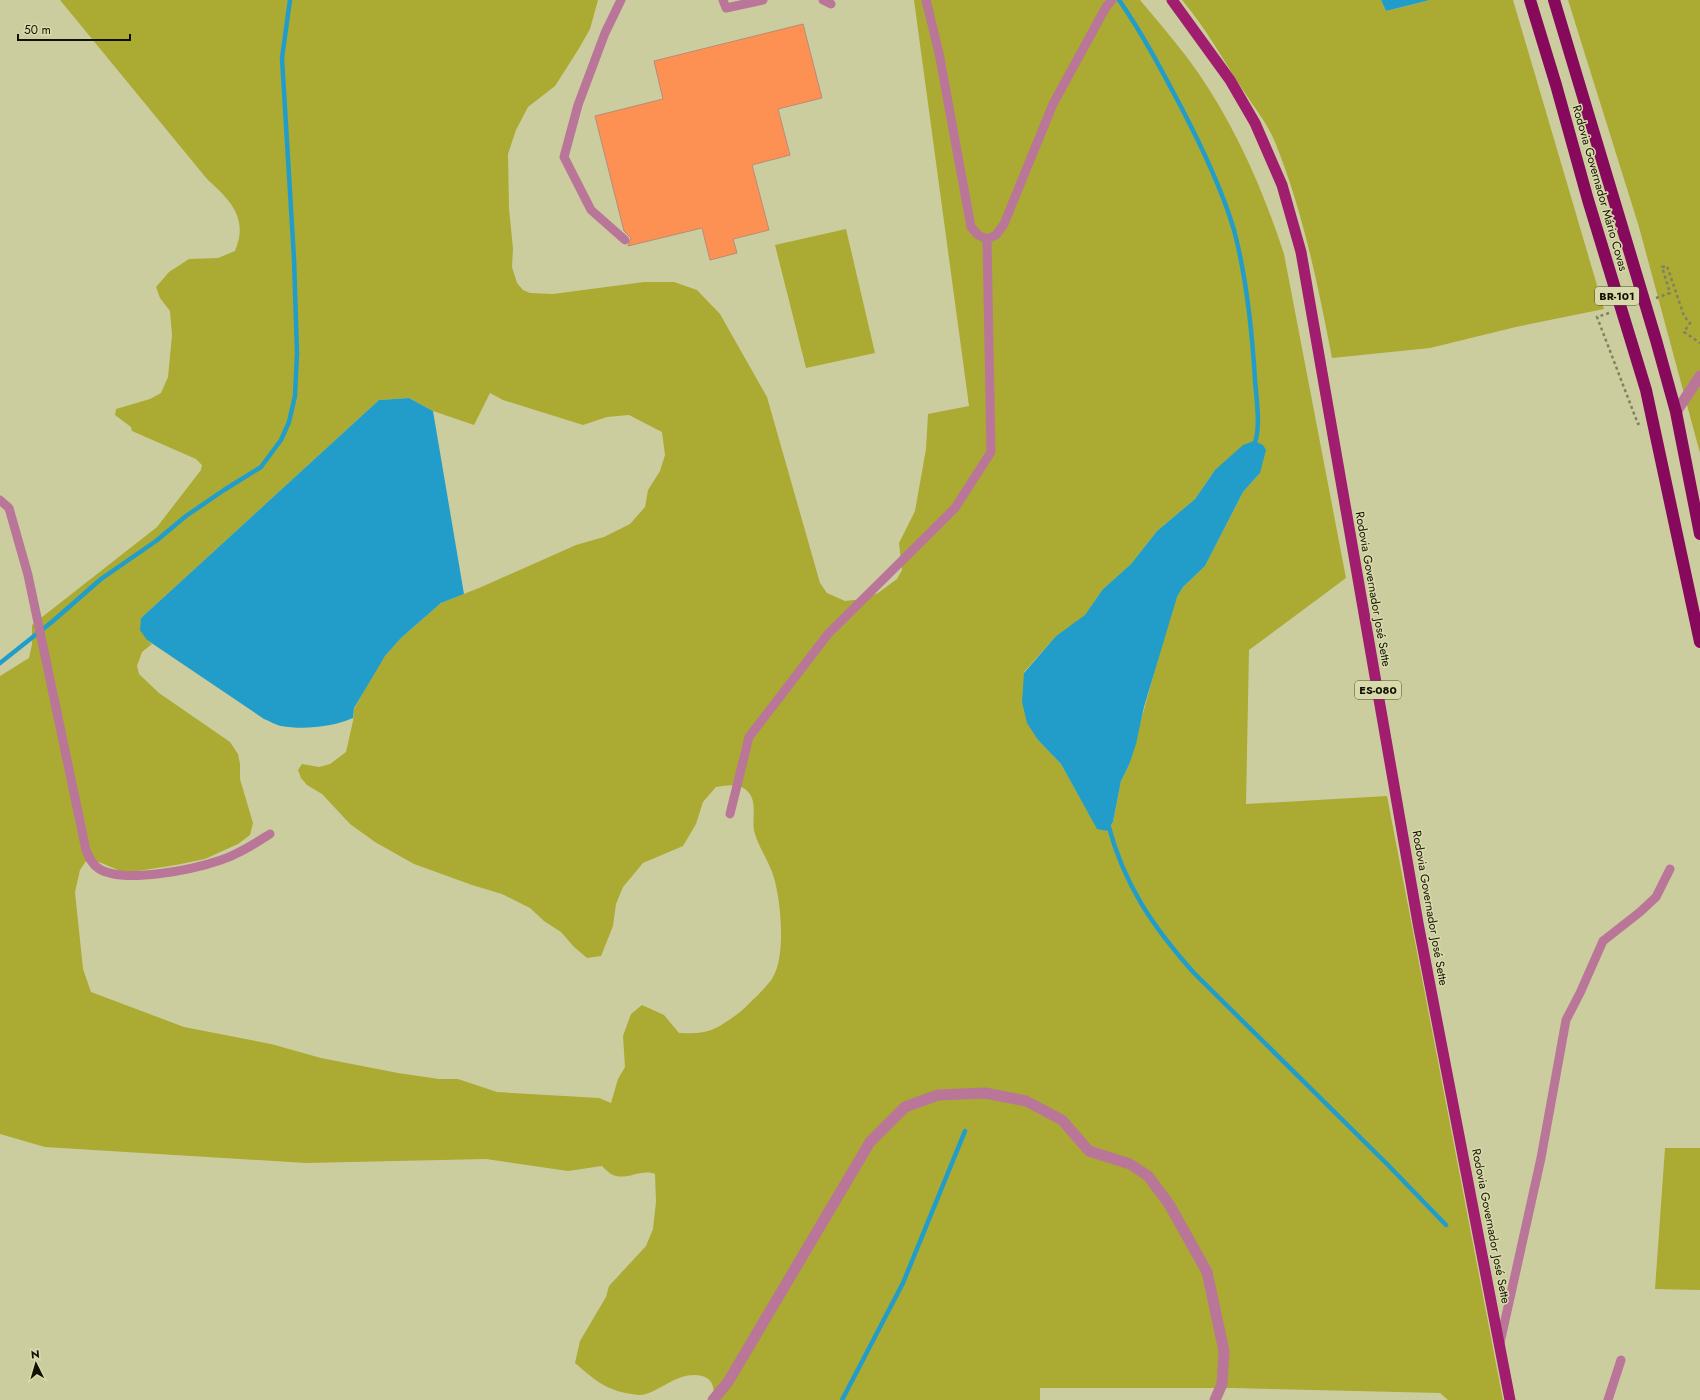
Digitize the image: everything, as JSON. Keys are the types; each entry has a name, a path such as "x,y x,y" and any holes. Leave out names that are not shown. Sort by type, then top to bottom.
{"highway":[{"name":"Rodovia Governador Mário Covas","path":"1530,0 1556,85 1588,200 1646,390 1700,642"},
{"name":"Rodovia Governador Mário Covas","path":"1554,0 1676,412 1700,534"}],"main road":[{"name":"Rodovia Governador José Sette","path":"1172,0 1230,80 1255,123 1282,185 1301,252 1418,923 1510,1400"}],"street":[{"path":"1676,412 1700,376"},
{"path":"713,1400 728,1382 870,1142 905,1107 938,1095 985,1093 1026,1101 1062,1120 1089,1151 1130,1164 1148,1176 1169,1204 1207,1272 1224,1351 1222,1384 1215,1400"}],"lane":[{"path":"620,0 605,33 578,104 564,157 591,210 625,240"},
{"path":"723,0 726,8 763,0"},
{"path":"926,0 940,53 971,227 978,235 987,238 996,235 1004,224 1053,104 1106,7 1111,1"},
{"path":"730,814 748,737 828,634 956,508 991,452 987,238"},
{"path":"0,500 3,501 9,508 15,524 43,642 86,850 91,862 99,869 112,873 132,876 172,872 220,860 250,846 270,834"},
{"path":"1500,1343 1541,1158 1566,1020 1580,993 1603,941 1640,912 1656,896 1670,869"},
{"path":"1608,1400 1621,1360"}],"path":[{"path":"1670,293 1662,267 1667,266 1684,316 1690,323 1684,332 1700,343"},
{"path":"1597,317 1638,424 1652,420"}],"shaded area":[{"path":"60,0 598,0 590,29 578,50 555,86 528,107 516,130 508,154 509,208 513,249 512,267 517,283 523,290 530,293 553,294 644,282 674,282 697,290 720,314 767,397 820,583 827,593 845,601 863,599 878,593 897,579 902,570 899,543 915,511 926,449 928,414 969,406 914,0 1140,0 1185,55 1213,95 1248,161 1276,230 1284,254 1346,578 1249,650 1246,804 1387,796 1503,1400 1448,1400 1440,1393 1233,1388 1040,1388 1040,1400 714,1400 713,1388 709,1379 702,1376 693,1375 676,1380 646,1394 628,1394 611,1389 597,1381 575,1363 580,1341 606,1297 609,1286 646,1246 653,1229 656,1202 655,1174 644,1172 624,1177 613,1175 602,1166 568,1171 486,1159 306,1163 45,1147 0,1134 0,676 29,658 32,644 32,625 157,527 201,470 202,465 196,459 132,431 131,427 115,415 116,409 150,399 161,393 168,377 172,335 170,311 160,298 156,287 169,272 189,259 218,258 235,251 239,239 240,229 235,210 223,194 207,179","holes":["490,393 503,400 583,425 607,417 629,415 662,432 665,455 660,471 648,490 645,507 630,524 604,537 576,545 479,588 441,603 401,638 385,656 373,674 354,709 353,721 346,752 330,764 319,767 302,764 298,770 301,778 307,785 322,794 350,824 375,842 414,864 502,894 530,908 544,921 561,932 574,947 587,958 601,956 613,926 616,904 623,887 643,863 683,846 696,824 703,802 716,787 731,785 738,786 742,787 750,794 754,810 753,823 755,834 772,872 779,900 781,928 780,956 773,977 763,990 740,1012 719,1027 705,1032 679,1033 664,1015 642,1005 631,1014 623,1036 625,1067 618,1079 611,1103 599,1098 497,1092 458,1079 439,1079 398,1073 321,1058 271,1044 184,1027 91,992 83,969 75,892 80,870 86,861 99,862 125,873 205,859 238,844 250,835 253,823 240,779 238,754 230,742 159,693 139,674 137,666 142,652 152,644 147,640 141,618 379,400 409,398 433,411 474,425","1215,470 1260,473 1243,492 1205,566 1183,587 1177,597 1170,614 1129,765 1121,781 1113,822 1107,831 1097,828 1061,764 1038,740 1024,672 1056,636 1086,615 1103,589 1131,564 1157,531 1195,499"]},
{"path":"1182,0 1381,0 1386,11 1430,0 1513,0 1604,309 1516,327 1430,348 1332,358 1302,221 1275,142 1264,122 1207,33"},
{"path":"1568,0 1700,0 1700,453 1639,227"},
{"path":"846,229 875,353 806,368 775,245"},
{"path":"1665,1148 1700,1148 1700,1290 1655,1289"}],"water":[{"path":"1381,0 1430,0 1386,11"},
{"path":"409,398 433,411 464,594 441,603 401,638 385,656 354,708 353,718 327,726 308,728 277,725 264,719 147,640 140,630 141,618 379,400"},
{"path":"1254,441 1263,445 1266,450 1260,473 1243,492 1205,566 1183,587 1177,597 1144,707 1136,744 1129,765 1121,781 1113,822 1107,831 1097,829 1061,764 1038,740 1027,723 1022,702 1024,673 1056,636 1085,615 1103,589 1131,564 1157,531 1195,499 1215,470 1243,445"}],"building":[{"path":"803,24 822,98 778,109 790,155 752,165 769,230 733,239 737,253 710,260 702,228 628,246 631,238 624,231 595,116 663,99 654,61"}],"waterway":[{"path":"0,663 53,621 101,579 156,541 186,516 261,467 281,440 289,422 295,396 297,353 294,259 282,58 290,0"},
{"path":"1119,0 1151,51 1195,135 1217,182 1234,230 1246,286 1252,342 1258,424 1256,440 1253,446"},
{"path":"1108,824 1122,867 1131,886 1153,922 1179,956 1194,973 1387,1164 1446,1225"},
{"path":"842,1400 903,1283 965,1131"}]}
